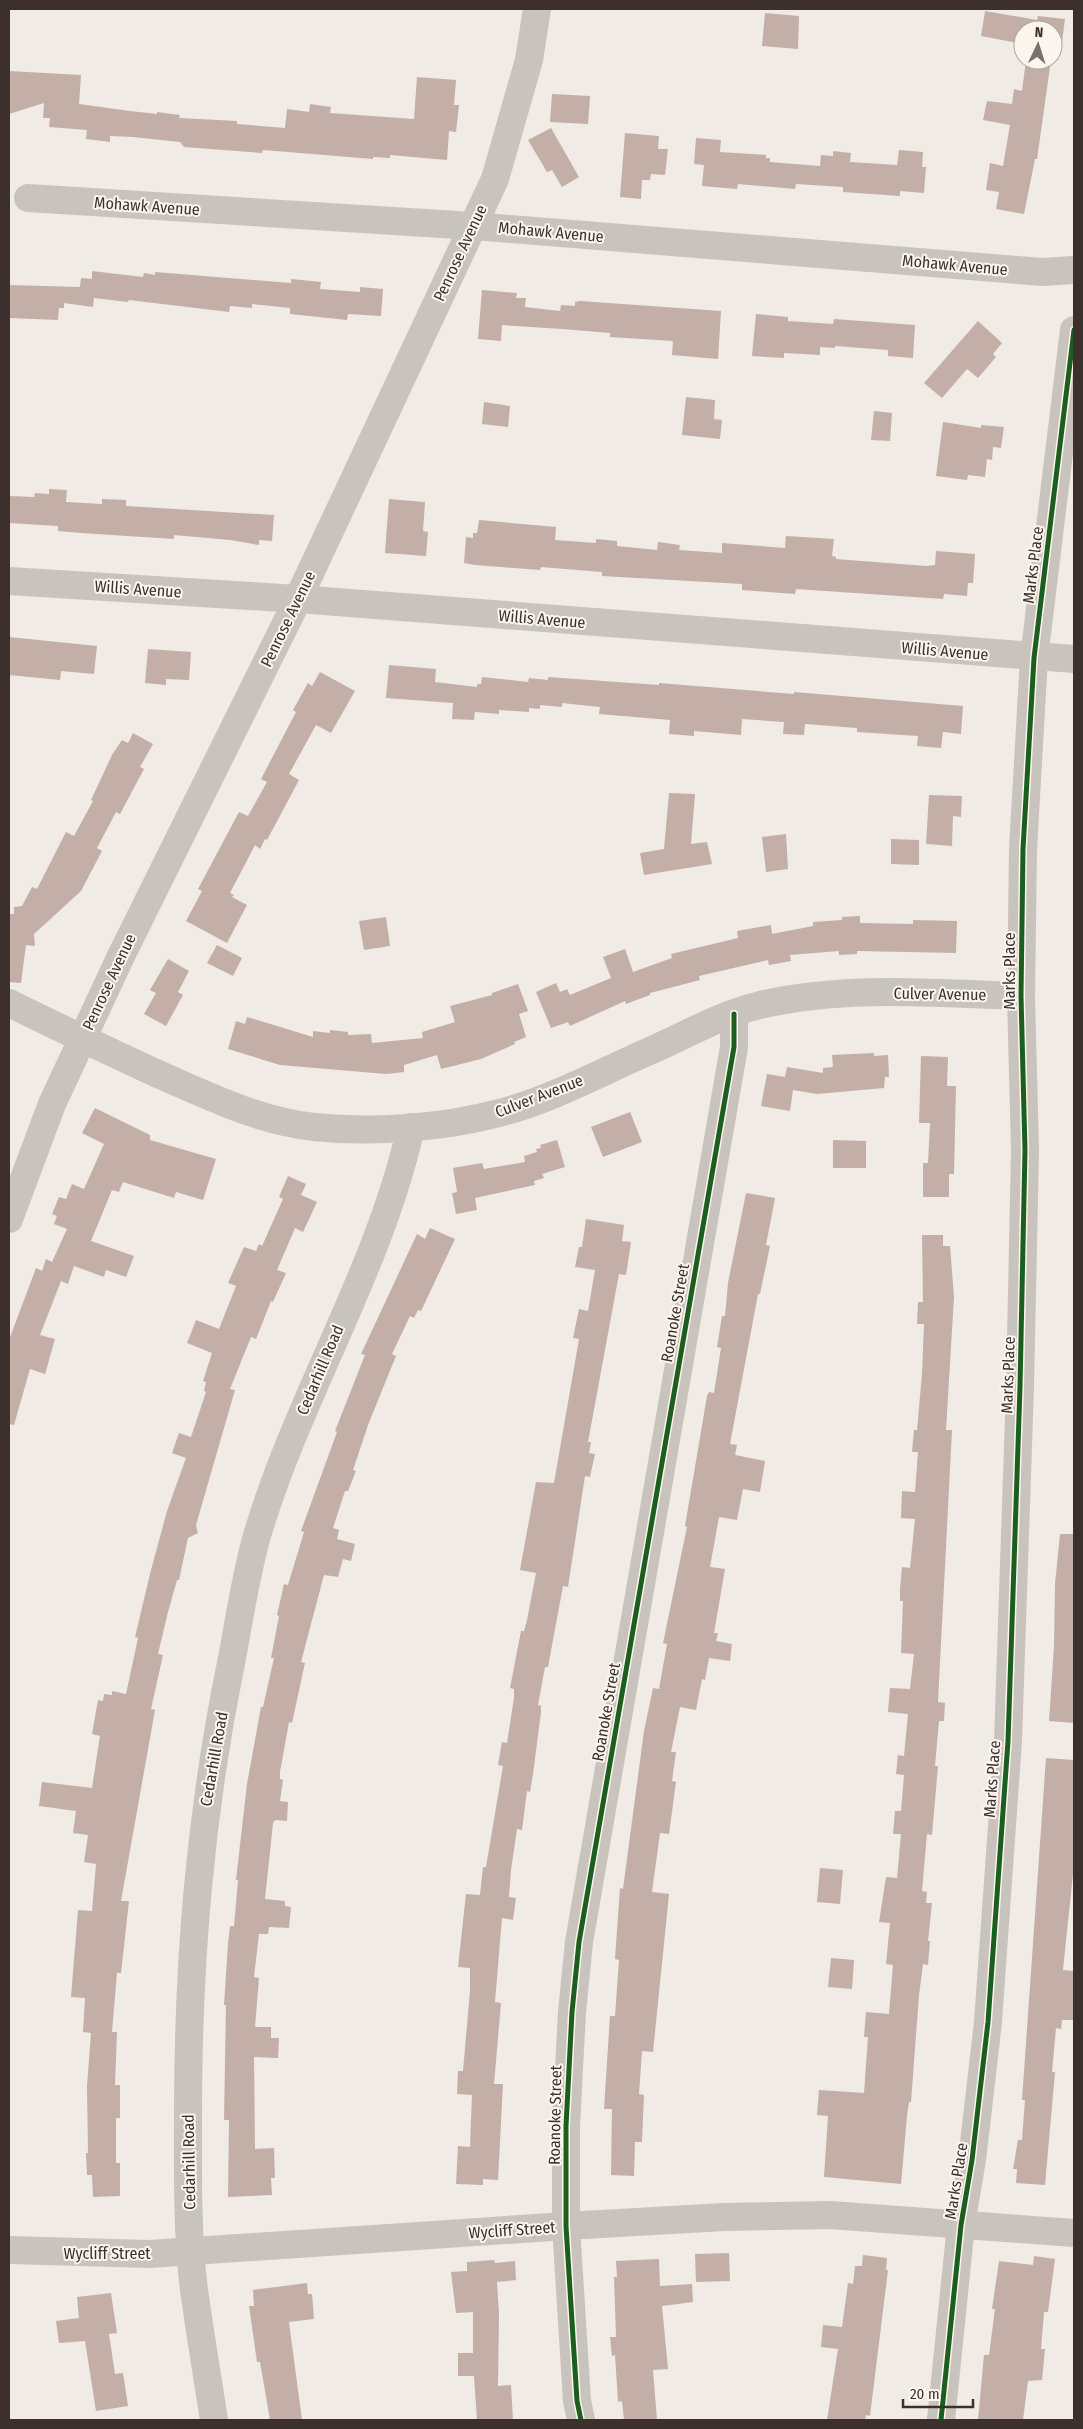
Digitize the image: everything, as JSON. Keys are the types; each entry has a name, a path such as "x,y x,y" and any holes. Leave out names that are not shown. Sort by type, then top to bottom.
{"street":[{"name":"Penrose Avenue","path":"9,1219 52,1104 121,956 298,599 495,179 528,60 537,9"},
{"name":"Mohawk Avenue","path":"28,198 473,226 1042,272 1074,270"},
{"name":"Marks Place","path":"941,2420 962,2225 972,2160 988,2022 1008,1741 1020,1387 1025,1150 1021,996 1023,849 1034,658 1074,330"},
{"name":"Willis Avenue","path":"9,581 298,599 1074,660"},
{"name":"Culver Avenue","path":"9,1003 82,1040 223,1104 313,1127 411,1127 459,1122 501,1113 680,1037 704,1024 760,1005 834,994 910,992 1021,996"},
{"name":"Roanoke Street","path":"581,2420 577,2401 566,2226 568,2069 579,1942 734,1047 734,1014"},
{"name":"Cedarhill Road","path":"214,2420 193,2280 188,2075 194,1914 204,1812 223,1702 256,1540 289,1443 372,1251 405,1153 411,1127"},
{"name":"Wycliff Street","path":"9,2250 150,2254 566,2226 724,2217 830,2215 1074,2233"}],"building":[{"path":"985,11 1037,20 1013,20 1013,42 981,36"},
{"path":"765,13 799,16 798,49 762,46"},
{"path":"1038,16 1065,19 1063,34 1063,20 1037,20"},
{"path":"1025,70 1050,70 1037,159 1035,159 1024,214 996,209 999,192 986,190 990,163 1003,166 1010,125 983,120 987,101 1012,104 1014,89 1022,91"},
{"path":"9,71 81,75 79,104 180,115 179,118 237,121 237,124 285,128 287,109 309,112 310,104 331,107 330,113 414,119 417,77 456,80 454,105 459,105 456,132 449,131 447,160 390,155 390,158 373,157 373,159 263,150 262,153 184,147 180,142 133,137 110,136 110,142 86,139 87,130 49,127 50,118 43,118 44,103 9,114"},
{"path":"552,94 590,96 588,124 550,122"},
{"path":"551,128 579,177 562,187 552,170 547,172 528,140"},
{"path":"625,133 659,136 658,149 668,149 665,175 651,174 650,180 642,180 641,199 620,197"},
{"path":"696,138 721,140 720,152 766,155 766,158 770,158 770,162 820,166 821,155 833,156 833,151 851,153 850,162 897,165 899,150 923,152 922,167 926,167 924,193 900,191 900,196 843,192 843,187 796,184 795,189 738,184 737,189 702,186 704,165 694,164"},
{"path":"92,271 143,277 144,273 155,275 155,272 291,283 291,279 321,282 320,289 360,292 360,287 383,289 381,316 348,314 347,320 290,314 290,308 252,304 252,308 230,306 229,312 129,300 128,302 94,298 93,307 64,303 64,308 59,308 58,320 9,318 9,285 80,287 81,278 92,279"},
{"path":"482,290 517,293 516,298 526,298 525,307 560,311 561,305 575,306 575,302 580,301 721,311 718,359 672,355 673,341 610,337 610,333 562,329 502,325 501,341 478,339"},
{"path":"756,314 788,317 788,321 833,324 834,319 915,325 913,358 888,356 888,350 835,346 835,348 820,347 820,355 784,353 784,358 752,356"},
{"path":"978,321 1002,343 993,354 996,357 978,378 967,369 942,398 924,383"},
{"path":"686,397 715,400 714,419 722,420 720,439 682,435"},
{"path":"484,402 510,406 508,427 482,424"},
{"path":"874,411 892,413 890,441 871,440"},
{"path":"943,422 981,428 981,425 1004,427 1001,448 993,447 992,460 987,459 985,477 968,475 967,480 936,476"},
{"path":"49,489 67,490 66,502 102,504 102,499 126,500 126,506 274,515 272,541 259,540 259,545 230,540 174,535 174,539 81,533 58,531 58,526 9,523 9,496 34,497 35,493 49,494"},
{"path":"389,499 425,502 423,531 428,532 426,556 385,553"},
{"path":"479,520 556,527 555,540 596,543 596,539 617,541 617,546 657,550 658,542 680,545 679,550 722,553 722,543 785,548 786,536 834,539 832,556 836,557 836,559 926,566 935,565 936,551 975,554 973,583 968,583 967,596 944,594 943,599 796,589 795,594 742,590 742,584 602,576 602,572 541,567 540,570 464,563 466,537 473,538 473,533 477,533"},
{"path":"9,637 97,646 94,674 61,671 60,680 9,675"},
{"path":"148,649 191,652 189,680 166,679 166,685 145,683"},
{"path":"389,665 436,669 435,682 477,687 477,684 481,684 482,677 528,682 529,678 548,680 548,677 659,685 659,683 794,694 794,692 963,706 961,734 943,732 941,748 917,746 918,736 857,732 857,728 805,724 804,735 783,734 784,722 742,719 741,735 694,731 694,736 669,734 670,720 599,714 600,707 562,703 562,707 540,705 540,709 529,708 529,712 499,710 499,714 475,712 474,720 452,719 453,703 386,698"},
{"path":"320,672 355,691 331,733 316,725 289,774 299,780 267,840 265,839 260,849 255,845 230,893 234,895 232,897 247,905 227,943 186,921 202,891 198,889 239,812 248,816 267,782 261,779 296,712 293,710 308,683 312,686"},
{"path":"133,733 153,744 140,767 144,769 120,814 116,812 97,848 102,851 81,891 34,934 35,946 26,945 21,983 9,982 9,914 14,914 14,907 22,906 32,887 37,889 66,832 74,836 93,801 91,800 112,755 122,740 128,743"},
{"path":"669,793 695,794 691,844 707,842 712,864 644,875 640,853 664,849"},
{"path":"929,795 962,796 961,817 953,816 952,846 926,844"},
{"path":"786,834 788,869 766,872 762,837"},
{"path":"891,839 919,840 919,865 891,864"},
{"path":"860,916 860,923 913,924 913,920 957,921 956,953 857,951 857,954 839,955 839,951 790,955 791,961 769,965 768,960 699,976 700,980 650,993 650,995 626,1004 625,1001 570,1026 568,1022 551,1028 536,992 556,983 560,992 567,989 570,995 611,978 603,957 625,949 633,972 672,958 671,954 738,938 737,931 771,925 772,934 813,926 813,922 842,920 842,917"},
{"path":"386,917 390,946 364,950 359,921"},
{"path":"217,945 242,958 233,976 207,963"},
{"path":"168,959 189,971 178,992 183,995 166,1026 144,1014 156,993 150,990"},
{"path":"518,984 528,1011 519,1014 526,1037 481,1059 441,1069 437,1055 404,1065 404,1072 386,1074 280,1065 228,1049 236,1021 245,1024 247,1017 313,1037 313,1031 330,1033 330,1030 348,1032 348,1035 371,1034 372,1043 423,1038 422,1032 455,1022 450,1006 492,995 492,993"},
{"path":"874,1053 874,1056 888,1055 889,1077 885,1077 884,1088 817,1094 793,1090 790,1111 761,1106 767,1074 785,1077 787,1067 823,1073 823,1068 833,1067 832,1055"},
{"path":"921,1056 948,1057 947,1086 956,1086 954,1174 949,1174 949,1197 923,1197 923,1163 928,1163 930,1123 919,1123"},
{"path":"95,1108 150,1135 150,1140 216,1159 203,1200 176,1192 174,1198 123,1182 119,1192 112,1190 91,1241 134,1256 126,1277 106,1270 104,1277 74,1266 68,1284 61,1281 40,1335 55,1339 45,1374 30,1369 14,1425 9,1424 9,1340 36,1268 42,1271 46,1259 52,1262 67,1229 54,1224 57,1216 52,1214 59,1197 66,1199 72,1184 84,1189 104,1144 82,1133"},
{"path":"630,1112 642,1142 603,1157 591,1127"},
{"path":"557,1140 565,1167 542,1174 544,1178 534,1181 535,1185 475,1198 477,1210 456,1214 452,1193 457,1192 453,1168 482,1163 484,1169 525,1162 524,1156 537,1152 536,1149 541,1148 540,1145"},
{"path":"833,1140 866,1141 866,1168 833,1168"},
{"path":"288,1176 306,1184 301,1195 317,1202 303,1232 295,1228 277,1270 286,1273 273,1302 271,1301 256,1339 251,1337 230,1389 235,1390 196,1525 198,1533 188,1538 179,1580 177,1580 158,1654 163,1655 151,1709 155,1710 121,1901 129,1901 121,1973 117,1973 112,2032 117,2032 115,2085 120,2085 120,2118 116,2118 116,2163 120,2163 120,2196 93,2197 92,2175 87,2175 86,2153 88,2153 87,2086 91,2033 83,2032 85,1998 71,1997 78,1910 92,1911 96,1864 84,1862 88,1835 73,1833 76,1811 39,1806 42,1782 92,1788 100,1736 92,1734 98,1700 103,1701 104,1694 112,1695 112,1691 126,1694 138,1638 135,1637 151,1570 167,1511 186,1458 172,1453 179,1433 191,1437 206,1392 204,1391 206,1382 203,1381 212,1353 187,1343 196,1320 219,1329 236,1286 228,1283 244,1247 256,1251 259,1244 262,1246 283,1199 279,1197"},
{"path":"746,1193 775,1198 766,1245 770,1246 760,1294 758,1294 730,1444 737,1445 735,1455 765,1461 760,1492 743,1489 737,1520 719,1517 710,1567 725,1569 714,1633 718,1633 716,1641 732,1644 730,1661 709,1658 705,1680 702,1679 696,1710 680,1707 671,1752 676,1752 672,1781 676,1782 669,1834 660,1833 652,1892 669,1894 653,2052 642,2051 639,2094 644,2095 642,2142 635,2142 634,2176 611,2175 612,2109 604,2109 610,2016 615,2016 619,1960 615,1959 620,1888 623,1889 644,1731 653,1688 659,1689 667,1644 663,1643 687,1527 685,1526 707,1396 709,1392 714,1393 721,1348 717,1347 722,1316 725,1316 728,1283"},
{"path":"586,1219 624,1225 622,1241 631,1242 626,1275 619,1274 588,1442 591,1442 589,1453 595,1454 590,1477 585,1476 568,1587 563,1586 548,1667 545,1667 538,1705 541,1706 541,1712 533,1774 530,1792 527,1791 522,1830 517,1829 511,1870 509,1897 516,1898 513,1920 502,1918 495,2002 501,2003 494,2084 503,2084 498,2180 483,2179 483,2185 456,2184 458,2146 470,2147 472,2095 457,2094 458,2071 463,2071 470,1991 470,1968 458,1967 466,1894 480,1895 483,1867 486,1867 503,1766 498,1765 502,1742 507,1743 514,1698 514,1689 510,1688 521,1631 524,1631 527,1620 536,1573 520,1570 536,1482 554,1483 579,1339 573,1338 579,1309 588,1311 595,1270 575,1267 579,1247 582,1247"},
{"path":"430,1228 455,1239 421,1311 418,1310 414,1318 410,1316 392,1354 396,1356 368,1425 353,1470 356,1471 348,1491 345,1491 333,1528 339,1530 337,1539 355,1544 351,1561 343,1559 338,1577 324,1575 301,1662 305,1663 292,1723 289,1722 280,1772 280,1779 283,1780 280,1801 288,1802 287,1821 275,1820 273,1823 265,1899 285,1901 285,1906 291,1907 289,1928 269,1927 268,1934 259,1934 254,1977 259,1978 255,2027 271,2027 271,2038 279,2038 278,2058 254,2057 255,2149 274,2148 275,2178 271,2178 272,2195 228,2197 229,2120 224,2120 226,2005 224,2005 228,1944 230,1926 234,1926 238,1880 236,1880 247,1784 261,1707 263,1707 274,1658 271,1658 279,1616 277,1615 284,1584 288,1585 304,1532 301,1531 337,1432 335,1431 365,1355 361,1354 417,1234 425,1239"},
{"path":"922,1235 943,1235 943,1246 950,1246 954,1297 946,1430 952,1430 938,1702 945,1703 944,1721 939,1721 935,1766 938,1766 932,1835 927,1834 922,1891 927,1892 926,1903 932,1903 928,1941 930,1941 928,1965 923,1964 919,1995 911,2102 909,2102 907,2116 901,2184 824,2177 828,2116 817,2115 819,2090 864,2093 868,2037 864,2037 866,2012 889,2014 893,1965 886,1964 890,1923 879,1922 886,1877 897,1878 901,1834 893,1834 895,1811 901,1811 904,1775 896,1774 898,1755 904,1756 908,1714 888,1712 890,1688 910,1689 914,1654 901,1653 903,1601 900,1601 900,1589 902,1567 910,1568 915,1519 901,1518 902,1491 915,1492 918,1452 912,1452 914,1430 917,1430 922,1374 924,1324 917,1324 918,1302 923,1302"},
{"path":"1060,1534 1074,1534 1074,1723 1049,1721 1054,1646 1055,1584"},
{"path":"1046,1758 1074,1760 1074,1864 1063,1970 1074,1971 1074,2003 1073,2020 1062,2020 1061,2029 1056,2028 1052,2072 1055,2072 1045,2185 1016,2183 1017,2169 1013,2169 1018,2140 1022,2140 1025,2100 1022,2100"},
{"path":"820,1868 843,1870 840,1904 817,1902"},
{"path":"831,1958 854,1960 852,1989 828,1987"},
{"path":"729,2253 730,2281 696,2282 695,2254"},
{"path":"863,2255 887,2258 886,2270 888,2270 870,2416 866,2415 865,2420 827,2420 838,2349 821,2347 823,2325 842,2327 848,2283 853,2284 855,2266 862,2266"},
{"path":"1034,2256 1055,2259 1048,2312 1044,2312 1041,2349 1045,2349 1042,2380 1028,2381 1023,2420 978,2420 984,2355 989,2355 995,2309 992,2309 999,2261 1033,2265"},
{"path":"659,2259 660,2286 692,2284 693,2302 662,2306 668,2369 653,2370 657,2420 624,2420 622,2401 618,2402 615,2355 612,2356 610,2337 616,2337 614,2277 617,2277 616,2261"},
{"path":"494,2260 495,2263 515,2261 516,2280 497,2282 499,2314 498,2386 511,2385 513,2420 477,2420 474,2376 458,2376 458,2353 473,2353 473,2312 456,2313 451,2272 467,2271 467,2262"},
{"path":"307,2283 308,2294 312,2294 314,2319 289,2322 302,2420 270,2420 260,2362 257,2362 249,2306 254,2306 253,2290"},
{"path":"111,2293 117,2333 109,2334 115,2374 123,2373 128,2406 96,2411 85,2341 59,2343 56,2321 79,2318 77,2297"}],"cycle path":[{"path":"941,2420 961,2225 972,2160 988,2022 1008,1741 1020,1387 1025,1150 1021,996 1023,849 1034,658 1074,330"},
{"path":"581,2420 577,2401 566,2226 566,2126 572,2012 579,1942 734,1047 734,1014"}]}
